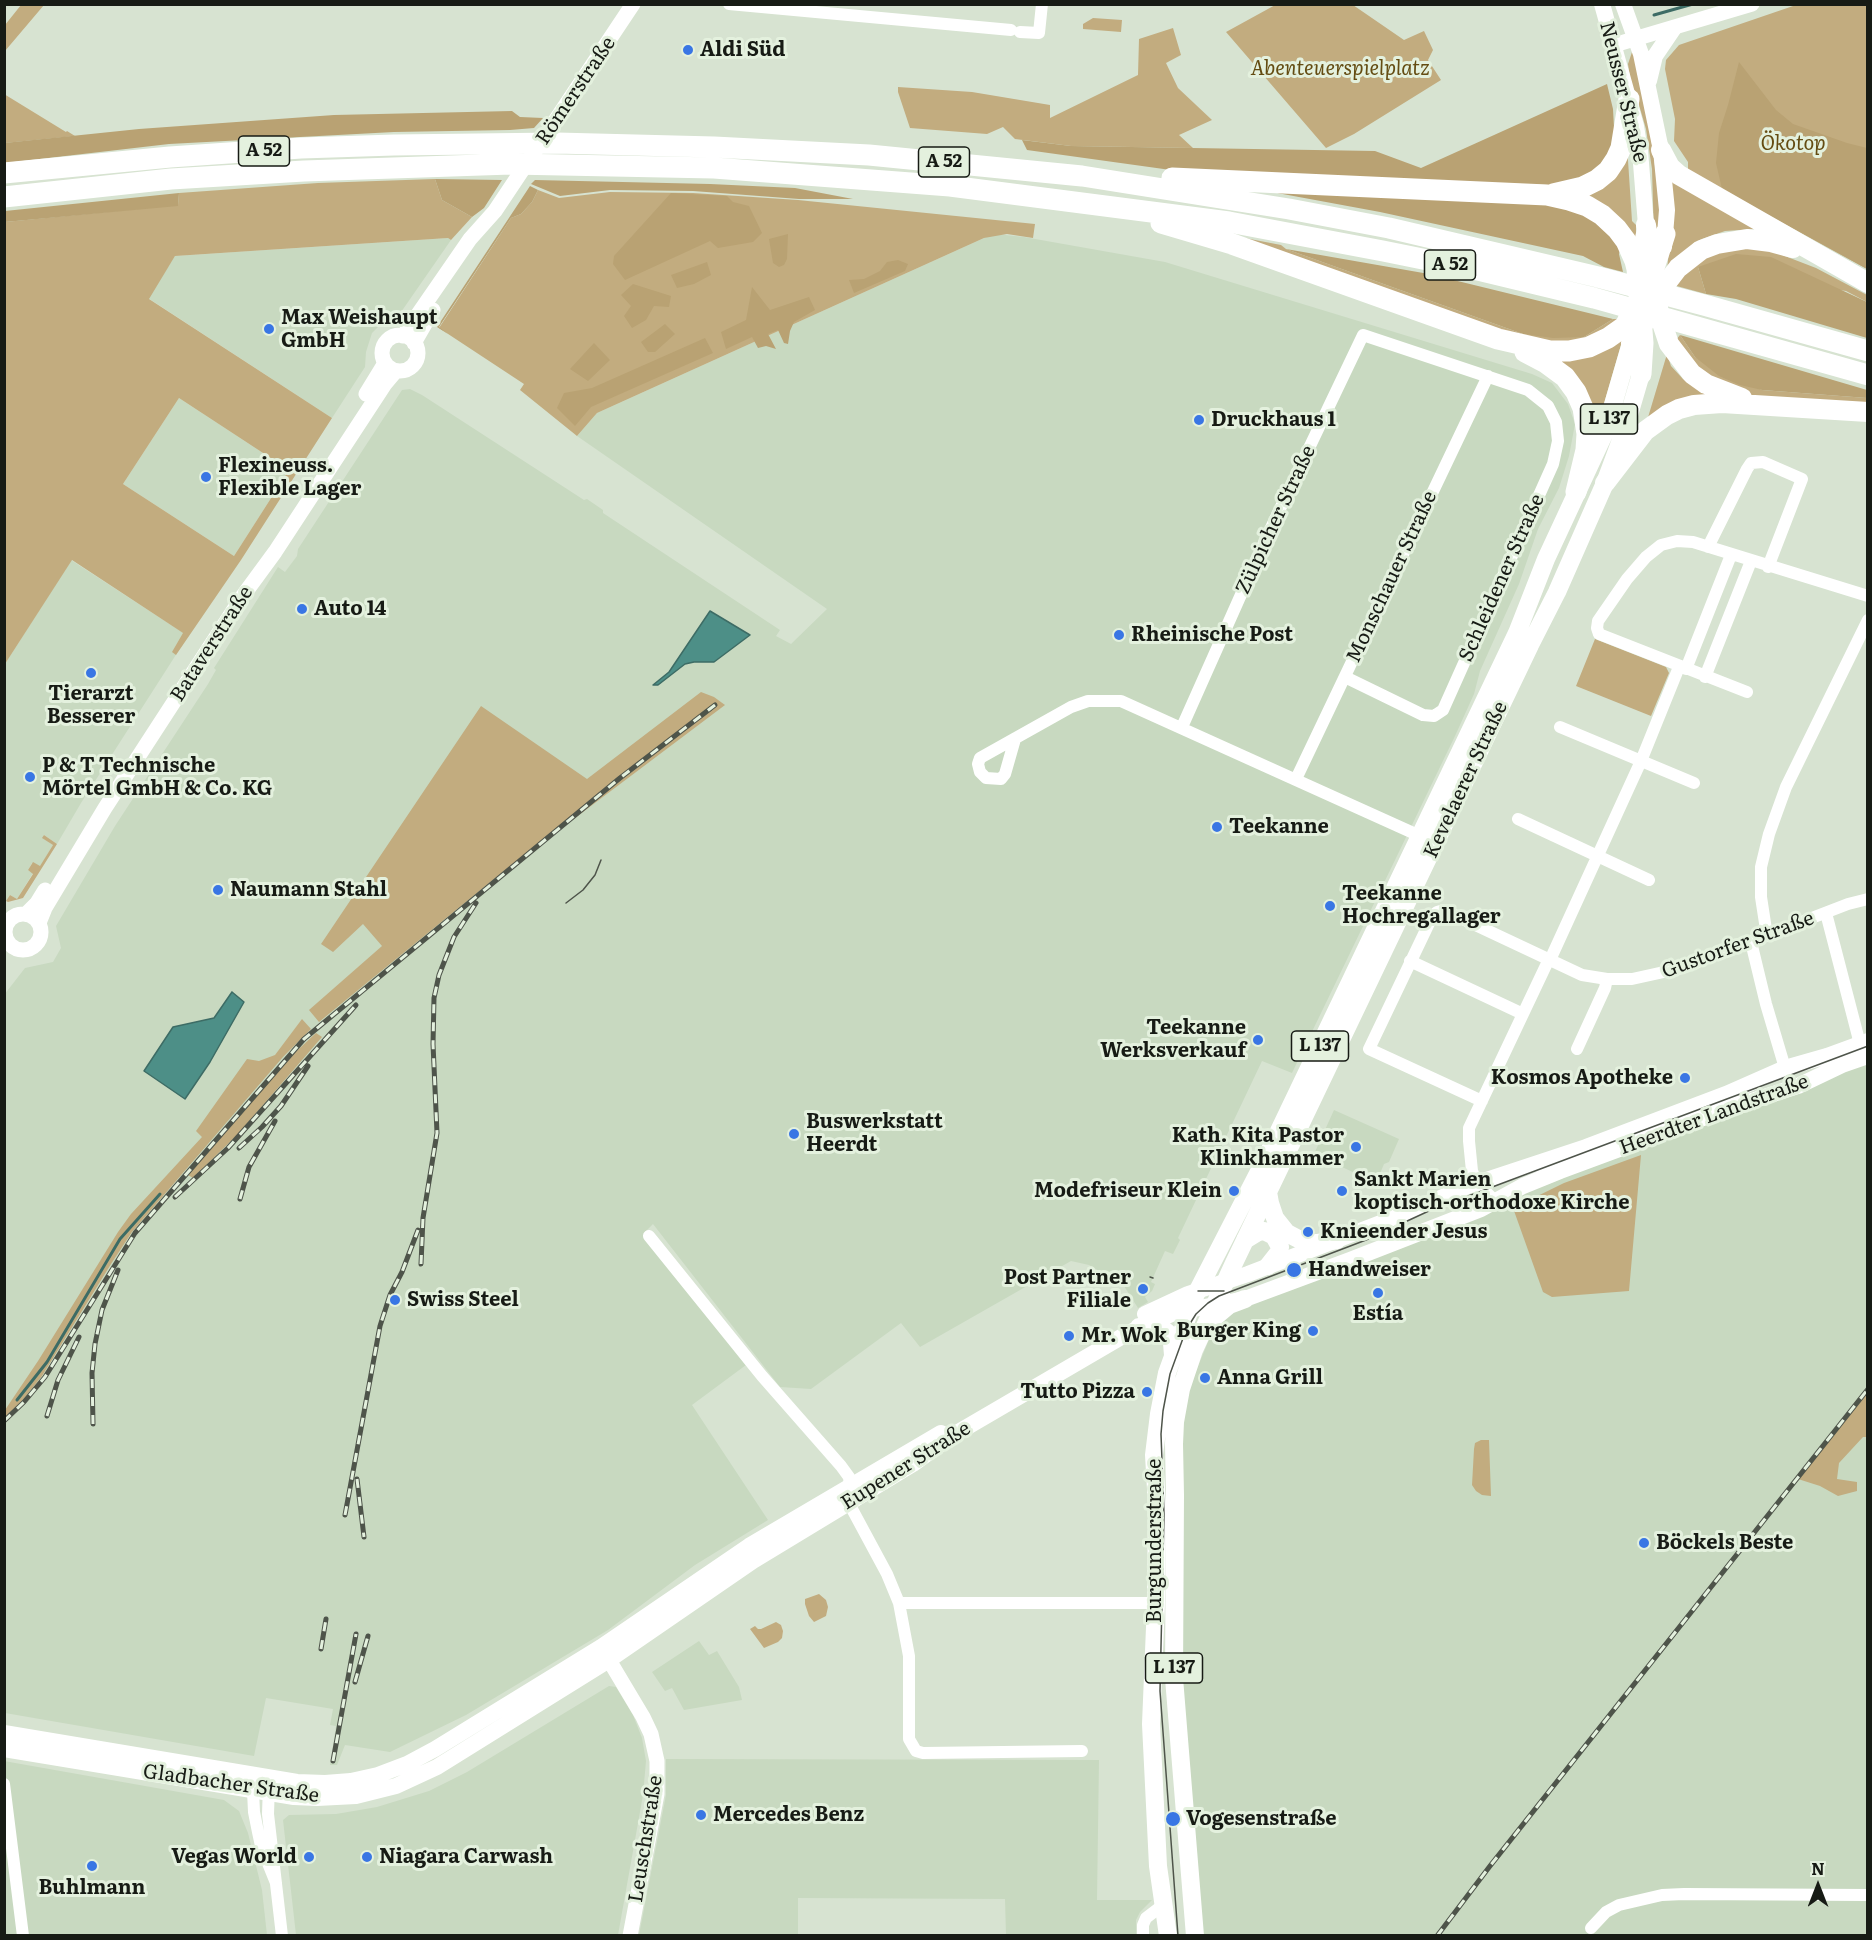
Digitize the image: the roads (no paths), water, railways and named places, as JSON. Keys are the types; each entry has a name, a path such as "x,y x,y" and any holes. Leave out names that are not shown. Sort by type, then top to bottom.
{"highway":[{"path":"1547,195 1583,187 1608,171 1621,148 1629,99"},
{"name":"A 52","path":"4,173 170,157 301,148 525,143 714,147 869,155 1082,176 1355,222 1598,277 1868,351"},
{"path":"1661,150 1670,167 1679,175 1813,254 1868,283"},
{"name":"A 52","path":"4,196 204,177 373,168 515,170 545,164 714,168 950,186 1218,220 1482,271 1698,326 1868,375"},
{"path":"1082,176 1547,195 1569,200 1587,206 1602,215 1626,241 1648,301 1669,344 1692,374 1725,393 1769,405"},
{"path":"1076,201 1232,244 1498,339 1550,351 1569,351 1589,347 1608,338 1625,326 1665,285 1678,268 1701,250 1717,244 1734,240 1759,240 1813,254"},
{"path":"1646,225 1652,274"},
{"path":"1641,374 1643,343 1636,335 1648,301 1652,274 1665,234"},
{"path":"1498,339 1546,363 1565,377 1576,392 1583,408 1587,434 1586,450 1576,492"},
{"path":"1605,483 1645,431 1679,409 1708,403 1868,412"}],"main road":[{"name":"Neusser Straße","path":"1602,4 1629,99 1640,151 1646,225 1643,234 1651,347 1605,483"},
{"name":"Neusser Straße","path":"1623,4 1636,38 1648,84 1661,150 1667,210 1665,234 1648,301"},
{"path":"1648,84 1654,56 1674,28"},
{"name":"L 137","path":"1576,492 1605,432 1636,335"},
{"name":"Kevelaerer Straße","path":"1216,1304 1557,592 1605,483"},
{"name":"Kevelaerer Straße","path":"1198,1291 1269,1152 1517,633 1576,492"},
{"name":"Heerdter Landstraße","path":"1198,1291 1337,1240 1477,1183 1586,1148 1726,1094 1785,1068 1865,1047"},
{"name":"Heerdter Landstraße","path":"1190,1308 1245,1299 1388,1245 1481,1209 1523,1186 1560,1171 1730,1108 1797,1086 1842,1065 1865,1047"},
{"path":"1268,1192 1275,1218 1287,1233 1306,1243 1337,1240"},
{"path":"1245,1240 1264,1231 1274,1236 1280,1247 1279,1252 1268,1266"},
{"name":"Burgunderstraße","path":"1163,1905 1155,1826 1151,1724 1156,1603 1155,1437 1162,1392 1173,1355 1198,1291"},
{"name":"Eupener Straße","path":"630,1638 744,1566 850,1493 1124,1325 1169,1302 1198,1291"},
{"path":"1206,1324 1229,1305 1245,1299"},
{"name":"Burgunderstraße","path":"1191,1879 1174,1678 1174,1444 1176,1414 1181,1389 1216,1304"},
{"name":"Eupener Straße","path":"850,1493 913,1464 950,1437 1139,1327 1190,1308"},
{"path":"1139,1327 1158,1326 1164,1330 1170,1335 1173,1355"},
{"name":"Gladbacher Straße","path":"4,1749 294,1797 356,1796 396,1786 437,1767 630,1638"},
{"name":"Gladbacher Straße","path":"4,1733 297,1782 325,1783 351,1780 407,1764 605,1654"},
{"path":"1163,1905 1181,1893 1191,1879"},
{"name":"L 137","path":"1191,1879 1194,1935"},
{"path":"1163,1905 1182,1909 1194,1935"},
{"name":"L 137","path":"1163,1905 1168,1935"}],"street":[{"name":"Römerstraße","path":"515,170 633,4"},
{"path":"729,4 1039,33 1042,4"},
{"path":"1614,45 1752,4"},
{"name":"Bataverstraße","path":"409,339 470,238 495,211 515,170"},
{"name":"Zülpicher Straße","path":"1182,727 1268,534 1363,335 1488,376"},
{"name":"Bataverstraße","path":"390,367 229,601 93,809 37,903 26,914 19,914 8,922 5,935 8,952 27,950 34,946 41,936 39,924 45,909 105,808 242,597 275,552 385,384 390,367 382,350 385,344 396,336 409,339 418,350 414,364 403,371 390,367"},
{"name":"Monschauer Straße","path":"1296,779 1488,376"},
{"name":"Schleidener Straße","path":"1345,677 1423,715 1434,716 1443,711 1553,464 1558,441 1556,422 1548,406 1528,390 1488,376"},
{"path":"1708,547 1747,469 1751,463 1763,462 1802,479 1768,567"},
{"path":"1747,692 1599,634 1598,621 1627,579 1646,557 1661,545 1677,541 1694,542 1868,597"},
{"path":"1495,1201 1477,1183 1470,1165 1468,1134 1598,856 1731,555"},
{"path":"1705,677 1751,561"},
{"path":"1767,936 1761,897 1761,867 1769,834 1786,787 1868,620"},
{"path":"1015,739 1071,707 1088,701 1121,701 1420,836"},
{"path":"1560,727 1694,783"},
{"path":"1518,819 1649,880"},
{"name":"Gustorfer Straße","path":"1482,1101 1369,1049 1433,915 1444,910 1582,975 1606,979 1632,979 1659,974 1868,899"},
{"path":"1826,913 1865,1047"},
{"path":"26,914 34,917 39,924"},
{"name":"Heerdter Landstraße","path":"1751,942 1785,1068"},
{"path":"1410,961 1523,1014"},
{"path":"1577,1049 1605,988 1606,979"},
{"name":"Eupener Straße","path":"649,1236 762,1376 841,1466 849,1477 850,1493"},
{"path":"850,1493 852,1509 887,1574 899,1602 909,1656 909,1739 916,1751 923,1753 1082,1751"},
{"path":"899,1602 1156,1603"},
{"name":"Leuschstraße","path":"605,1654 643,1717 651,1734 657,1761 657,1794 630,1935"},
{"path":"264,1776 269,1784 261,1792 268,1814 282,1935"},
{"path":"4,1784 23,1935"},
{"path":"1591,1928 1606,1912 1619,1905 1662,1896 1684,1894 1868,1895"},
{"path":"1143,1935 1146,1918 1163,1905"}],"water":[{"path":"710,611 750,635 714,662 685,664 658,685 653,685 669,672"},
{"path":"232,992 244,1002 210,1062 185,1099 144,1071 173,1027 214,1018"}],"waterway":[{"path":"1654,15 1693,4"},
{"path":"17,1400 47,1362 120,1239 160,1194"}],"tram line":[{"path":"566,903 583,890 595,875 601,860"},
{"path":"1178,1936 1160,1691 1164,1514 1161,1434 1170,1374 1186,1330 1196,1314 1219,1296 1366,1240 1431,1210 1868,1046"},
{"path":"1198,1291 1224,1291"}],"railway":[{"path":"4,1421 45,1377 135,1233 304,1039 620,778 715,705"},
{"path":"421,1264 423,1218 437,1133 433,1044 434,998 439,975 454,937 476,903"},
{"path":"175,1197 228,1148 356,1005"},
{"path":"239,1148 281,1106 308,1066"},
{"path":"240,1199 249,1167 275,1121"},
{"path":"345,1515 380,1326 390,1295 402,1272 418,1230"},
{"path":"93,1424 92,1373 95,1344 102,1310 118,1270"},
{"path":"47,1416 58,1380 79,1337"},
{"path":"1437,1936 1868,1389"},
{"path":"357,1479 364,1537"},
{"path":"321,1649 326,1619"},
{"path":"333,1761 356,1634"},
{"path":"355,1682 368,1636"}],"place":[{"name":"Aldi Süd","path":"688,50"},
{"name":"Max Weishaupt GmbH","path":"269,329"},
{"name":"Druckhaus 1","path":"1199,420"},
{"name":"Flexineuss. Flexible Lager","path":"206,477"},
{"name":"Auto 14","path":"302,609"},
{"name":"Rheinische Post","path":"1119,635"},
{"name":"Tierarzt Besserer","path":"91,673"},
{"name":"P & T Technische Mörtel GmbH & Co. KG","path":"30,777"},
{"name":"Teekanne","path":"1217,827"},
{"name":"Naumann Stahl","path":"218,890"},
{"name":"Teekanne Hochregallager","path":"1330,906"},
{"name":"Teekanne Werksverkauf","path":"1258,1040"},
{"name":"Kosmos Apotheke","path":"1685,1078"},
{"name":"Buswerkstatt Heerdt","path":"794,1134"},
{"name":"Kath. Kita Pastor Klinkhammer","path":"1356,1147"},
{"name":"Modefriseur Klein","path":"1234,1191"},
{"name":"Sankt Marien koptisch-orthodoxe Kirche","path":"1342,1191"},
{"name":"Knieender Jesus","path":"1308,1232"},
{"name":"Handweiser","path":"1294,1270"},
{"name":"Post Partner Filiale","path":"1143,1289"},
{"name":"Estía","path":"1378,1293"},
{"name":"Swiss Steel","path":"395,1300"},
{"name":"Burger King","path":"1313,1331"},
{"name":"Mr. Wok","path":"1069,1336"},
{"name":"Anna Grill","path":"1205,1378"},
{"name":"Tutto Pizza","path":"1147,1392"},
{"name":"Böckels Beste","path":"1644,1543"},
{"name":"Mercedes Benz","path":"701,1815"},
{"name":"Vogesenstraße","path":"1173,1819"},
{"name":"Vegas World","path":"309,1857"},
{"name":"Niagara Carwash","path":"367,1857"},
{"name":"Buhlmann","path":"92,1866"}],"park label":[{"name":"Abenteuerspielplatz","path":"1340,69"},
{"name":"Ökotop","path":"1793,144"}]}
